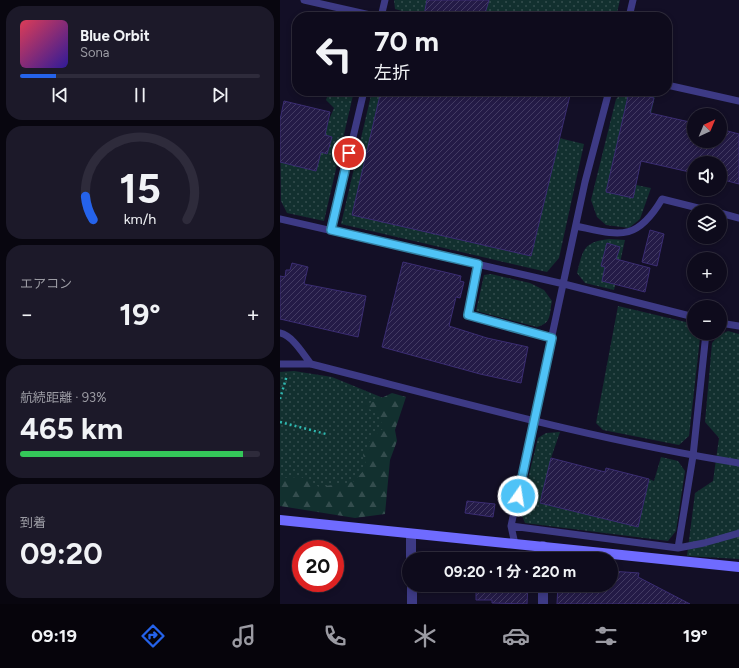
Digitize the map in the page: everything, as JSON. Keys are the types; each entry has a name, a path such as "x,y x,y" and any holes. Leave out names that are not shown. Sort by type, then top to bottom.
{"street":[{"path":"280,520 411,535 543,546 739,567"},
{"path":"411,535 411,552"},
{"path":"543,546 543,552"},
{"path":"412,592 412,604"},
{"path":"543,592 543,604"}],"lane":[{"path":"304,0 358,12"},
{"path":"381,12 385,0"},
{"path":"630,12 633,0"},
{"path":"672,86 739,101"},
{"path":"331,230 363,96"},
{"path":"515,544 511,526 585,182 608,96"},
{"path":"576,226 617,234 627,233 646,221 662,199 687,205"},
{"path":"727,215 739,218"},
{"path":"280,219 564,284 687,315"},
{"path":"478,264 468,315 552,338"},
{"path":"727,324 739,326"},
{"path":"280,333 284,334 311,364"},
{"path":"678,548 693,456 705,340"},
{"path":"280,364 311,364 535,420 693,456 739,463"},
{"path":"511,526 678,548 704,543 739,533"}],"path":[{"path":"280,399 290,363"},
{"path":"280,422 326,434"}],"green space":[{"path":"394,0 620,0 617,12 406,12 395,9"},
{"path":"327,96 353,96 324,221 287,213 281,201 280,116 326,127 334,108 326,100"},
{"path":"371,96 570,96 559,138 584,144 559,258 547,272 341,224"},
{"path":"619,96 655,96 636,185 651,188 640,219 629,228 606,225 597,217 591,200 616,99"},
{"path":"609,239 625,240 614,290 585,283 577,273 581,258 586,248 594,242"},
{"path":"491,274 530,283 544,290 552,301 548,321 537,327 476,311 484,275"},
{"path":"618,306 687,322 687,340 700,340 689,436 679,445 603,430 596,423"},
{"path":"727,331 739,334 739,559 687,556 695,493 713,481 719,438 705,422 712,343 715,340 727,340"},
{"path":"294,371 332,377 393,402 378,514 280,503 280,372"},
{"path":"392,393 406,397 395,430 397,441 390,460 385,514 355,518 280,506 280,478 301,477 319,487 353,482 367,467 363,455 371,438 384,428 377,413 361,405 373,402"},
{"path":"560,432 551,458 638,527 649,479 654,481 661,457 678,461 685,471 676,531 668,541 525,523 520,511 538,438 546,433"}],"building":[{"path":"427,0 489,0 485,12 425,12"},
{"path":"380,96 570,96 531,256 352,215"},
{"path":"628,96 646,96 654,98 650,113 687,121 687,148 727,148 727,131 739,134 739,184 727,181 727,156 687,156 687,171 641,161 633,198 606,192"},
{"path":"284,101 330,112 325,135 332,137 327,154 321,152 316,171 280,162 280,120"},
{"path":"650,230 664,234 657,266 642,262"},
{"path":"607,243 620,247 616,259 650,268 645,292 602,281 605,267 601,266"},
{"path":"403,262 461,276 460,281 464,282 460,298 456,297 449,326 487,338 528,347 521,383 480,374 382,347"},
{"path":"292,263 308,267 304,284 366,296 358,337 280,319 280,276 285,277 286,270 290,270"},
{"path":"551,458 605,472 606,468 649,479 638,527 540,503"},
{"path":"467,501 495,504 493,517 465,513"},
{"path":"618,572 639,573 638,577 690,604 557,604 558,592 618,592"},
{"path":"476,592 528,592 527,604 492,603 492,600 476,600"}],"route":[{"path":"349,153 331,230 478,264 468,315 552,338 518,496"}]}
